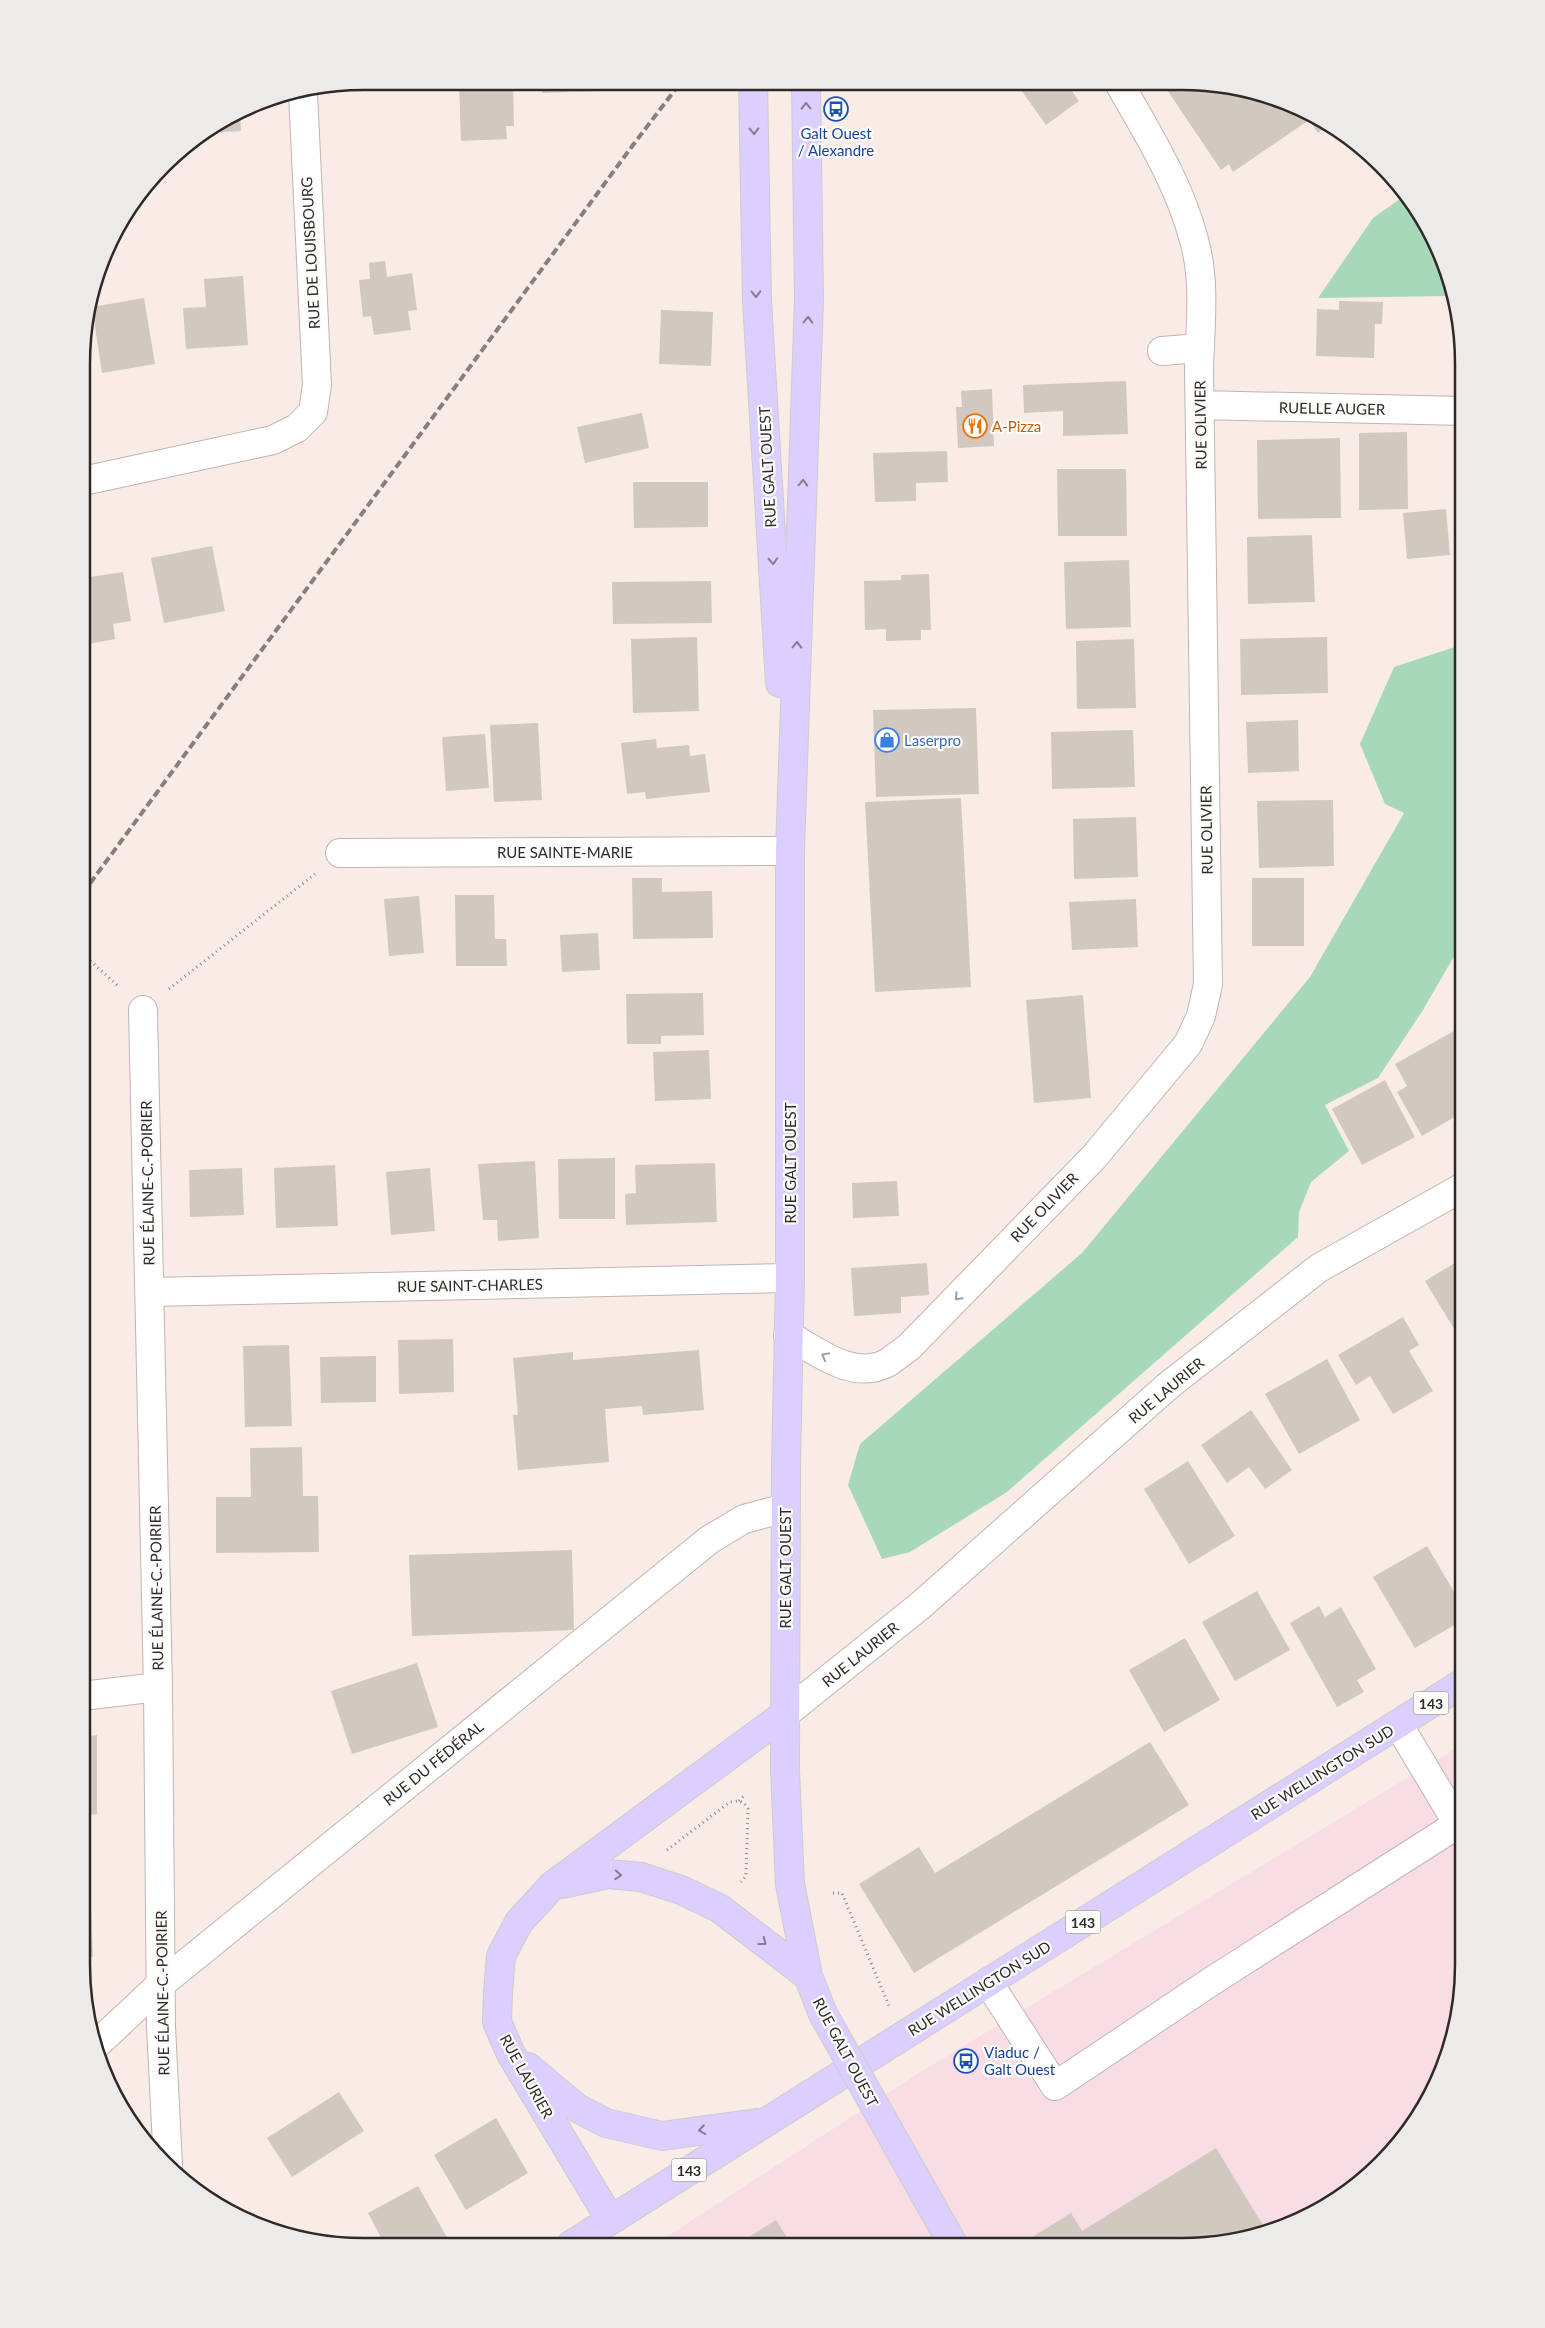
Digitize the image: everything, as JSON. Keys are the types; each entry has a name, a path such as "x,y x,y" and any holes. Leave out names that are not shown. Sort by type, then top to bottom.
{"main road":[{"name":"RUE GALT OUEST","path":"754,90 756,301 790,852"},
{"name":"RUE GALT OUEST","path":"806,90 809,299 790,852 790,1278 785,1508 785,1714 790,1884 808,1976 823,2014 949,2238"},
{"name":"RUE WELLINGTON SUD","path":"582,2238 1455,1688"},
{"name":"RUE LAURIER","path":"610,2219 511,2054 497,2022 502,1956 519,1922 553,1885 785,1714"},
{"path":"553,1885 608,1874 641,1876 681,1890 719,1908 808,1976"},
{"path":"511,2054 577,2108 606,2123 662,2136 768,2121"}],"street":[{"name":"RUE OLIVIER","path":"788,1335 838,1363 862,1370 886,1363 909,1347 1094,1157 1188,1044 1201,1016 1208,984 1200,405 1201,290 1195,241 1172,176 1123,90"},
{"name":"RUE DE LOUISBOURG","path":"90,479 273,440 297,428 313,412 316,385 303,97"},
{"path":"1162,351 1200,348"},
{"name":"RUELLE AUGER","path":"1200,405 1455,411"},
{"name":"RUE SAINTE-MARIE","path":"340,853 790,852"},
{"name":"RUE ÉLAINE-C.-POIRIER","path":"143,1010 158,1687 161,2027 168,2155"},
{"name":"RUE LAURIER","path":"785,1714 921,1605 1169,1385 1319,1268 1455,1192"},
{"name":"RUE SAINT-CHARLES","path":"150,1292 790,1278"},
{"name":"RUE DU FÉDÉRAL","path":"100,2041 162,1983 709,1540 744,1519 785,1508"},
{"path":"90,1695 158,1687"},
{"path":"1398,1724 1455,1814"},
{"path":"988,1982 1055,2086 1212,1981 1455,1825"}],"path":[{"path":"90,961 143,1010 340,853"},
{"path":"739,1801 746,1794"},
{"path":"661,1854 730,1802 744,1802 748,1809 746,1876 736,1888"},
{"path":"833,1893 842,1892 890,2008"}],"shaded area":[{"path":"1455,1749 1455,1965 1453,2001 1446,2036 1427,2086 1399,2131 1375,2158 1334,2192 1303,2210 1270,2224 1218,2236 1182,2238 665,2238 922,2071"}],"green space":[{"path":"1400,199 1427,242 1441,275 1447,296 1318,298 1373,218"},
{"path":"1455,647 1455,955 1423,1010 1378,1078 1325,1105 1349,1151 1311,1182 1299,1212 1298,1237 1007,1492 910,1552 882,1559 848,1485 860,1444 1082,1253 1310,977 1404,813 1385,804 1360,744 1394,667"}],"building":[{"path":"459,90 513,90 514,126 506,126 507,139 461,141"},
{"path":"542,90 600,91 542,93"},
{"path":"1021,90 1071,90 1079,101 1046,125"},
{"path":"1167,90 1218,92 1235,95 1270,104 1308,121 1233,172 1229,164 1221,170"},
{"path":"240,119 241,131 217,132"},
{"path":"1311,123 1323,130 1318,133"},
{"path":"385,261 387,277 412,273 417,310 408,311 411,330 374,335 371,316 363,317 359,280 370,279 369,263"},
{"path":"243,276 248,345 186,349 183,308 206,307 204,279"},
{"path":"144,298 155,364 102,373 94,318 96,306"},
{"path":"1339,301 1383,302 1382,324 1375,324 1374,358 1316,356 1317,309 1339,310"},
{"path":"661,310 713,312 711,366 659,364"},
{"path":"1126,381 1128,434 1063,436 1063,411 1024,413 1023,385"},
{"name":"A-Pizza","path":"992,389 994,446 958,448 956,407 962,407 961,391"},
{"path":"642,413 649,448 585,463 577,427"},
{"path":"1407,432 1408,509 1359,510 1359,433"},
{"path":"1340,438 1341,518 1258,519 1257,440"},
{"path":"947,451 948,482 916,483 916,501 875,502 873,453"},
{"path":"1057,469 1126,469 1127,536 1058,536"},
{"path":"633,482 708,482 708,527 634,528"},
{"path":"1446,509 1450,555 1407,559 1403,513"},
{"path":"1312,535 1315,602 1248,604 1247,537"},
{"path":"212,546 225,611 164,623 151,558"},
{"path":"1129,560 1131,627 1066,629 1064,562"},
{"path":"123,572 131,621 113,624 115,639 90,644 90,577"},
{"path":"929,574 931,630 921,630 921,640 886,641 886,629 865,630 864,581 901,580 901,575"},
{"path":"711,581 712,623 613,624 612,582"},
{"path":"697,637 699,711 633,713 631,639"},
{"path":"1327,637 1328,693 1241,695 1240,639"},
{"path":"1134,639 1136,708 1077,709 1076,641"},
{"path":"976,708 979,794 876,797 873,710"},
{"path":"1298,720 1299,771 1248,773 1246,722"},
{"path":"538,723 542,800 494,802 490,725"},
{"path":"1133,730 1135,787 1052,789 1051,732"},
{"path":"485,734 489,788 446,791 442,737"},
{"path":"656,739 657,748 689,745 690,756 705,754 710,792 646,799 645,792 627,794 621,743"},
{"path":"961,798 971,987 875,992 865,802"},
{"path":"1333,800 1334,866 1259,868 1257,801"},
{"path":"1136,817 1138,877 1074,879 1073,819"},
{"path":"632,878 662,878 662,892 712,891 713,938 633,939"},
{"path":"1252,878 1304,878 1304,946 1252,946"},
{"path":"455,895 494,895 495,939 506,939 507,966 456,966"},
{"path":"419,896 424,953 389,956 384,899"},
{"path":"1136,899 1138,947 1072,950 1069,902"},
{"path":"598,933 600,970 562,972 560,935"},
{"path":"703,993 704,1035 661,1036 661,1044 627,1044 626,994"},
{"path":"1083,995 1091,1098 1034,1103 1026,1000"},
{"path":"1454,1031 1455,1117 1422,1136 1397,1092 1407,1086 1395,1064"},
{"path":"709,1050 711,1099 655,1101 653,1052"},
{"path":"1385,1080 1415,1137 1362,1165 1332,1109"},
{"path":"615,1158 615,1219 559,1219 558,1159"},
{"path":"535,1161 539,1238 498,1241 497,1220 483,1220 478,1164"},
{"path":"715,1163 717,1222 626,1225 625,1194 636,1193 635,1165"},
{"path":"335,1165 338,1226 276,1228 274,1168"},
{"path":"242,1168 244,1215 190,1217 189,1170"},
{"path":"430,1168 435,1231 391,1235 386,1172"},
{"path":"897,1181 899,1216 853,1218 852,1183"},
{"path":"927,1263 929,1295 901,1297 901,1313 854,1316 851,1268"},
{"path":"1455,1263 1455,1330 1425,1281"},
{"path":"1403,1317 1419,1345 1409,1351 1433,1391 1393,1414 1370,1376 1356,1385 1338,1355"},
{"path":"453,1339 454,1392 399,1394 398,1340"},
{"path":"289,1345 292,1426 245,1427 243,1346"},
{"path":"699,1350 704,1410 643,1415 642,1406 605,1409 609,1462 518,1470 513,1415 518,1415 513,1358 573,1352 573,1360"},
{"path":"376,1356 376,1402 321,1403 320,1357"},
{"path":"1327,1359 1360,1420 1299,1454 1265,1394"},
{"path":"1251,1410 1292,1470 1265,1489 1249,1467 1227,1483 1201,1445"},
{"path":"302,1447 303,1496 318,1496 319,1552 216,1553 216,1497 251,1497 250,1448"},
{"path":"1188,1461 1235,1536 1189,1564 1144,1489"},
{"path":"1427,1546 1455,1593 1455,1625 1415,1648 1373,1577"},
{"path":"572,1550 574,1630 412,1636 409,1555"},
{"path":"1257,1591 1290,1650 1235,1681 1202,1622"},
{"path":"1319,1606 1325,1617 1341,1607 1376,1669 1357,1680 1364,1692 1337,1707 1290,1623"},
{"path":"1185,1638 1220,1700 1164,1732 1129,1670"},
{"path":"417,1663 438,1727 352,1754 331,1691"},
{"path":"97,1735 97,1814 90,1815 90,1736"},
{"path":"1150,1742 1189,1805 914,1973 859,1884 919,1847 935,1873"},
{"path":"90,1912 91,1912 93,1957 90,1957"},
{"path":"339,2092 364,2131 292,2177 267,2138"},
{"path":"496,2118 528,2173 466,2210 434,2155"},
{"path":"1216,2148 1264,2226 1218,2236 1182,2238 1031,2238 1071,2213 1082,2231"},
{"path":"418,2186 447,2238 381,2238 368,2213"},
{"path":"776,2220 787,2238 747,2238"}],"railway":[{"path":"90,883 675,90"}],"place":[{"name":"Galt Ouest / Alexandre","path":"836,109"},
{"name":"A-Pizza","path":"975,426"},
{"name":"Laserpro","path":"887,740"},
{"name":"Viaduc / Galt Ouest","path":"966,2061"}]}
